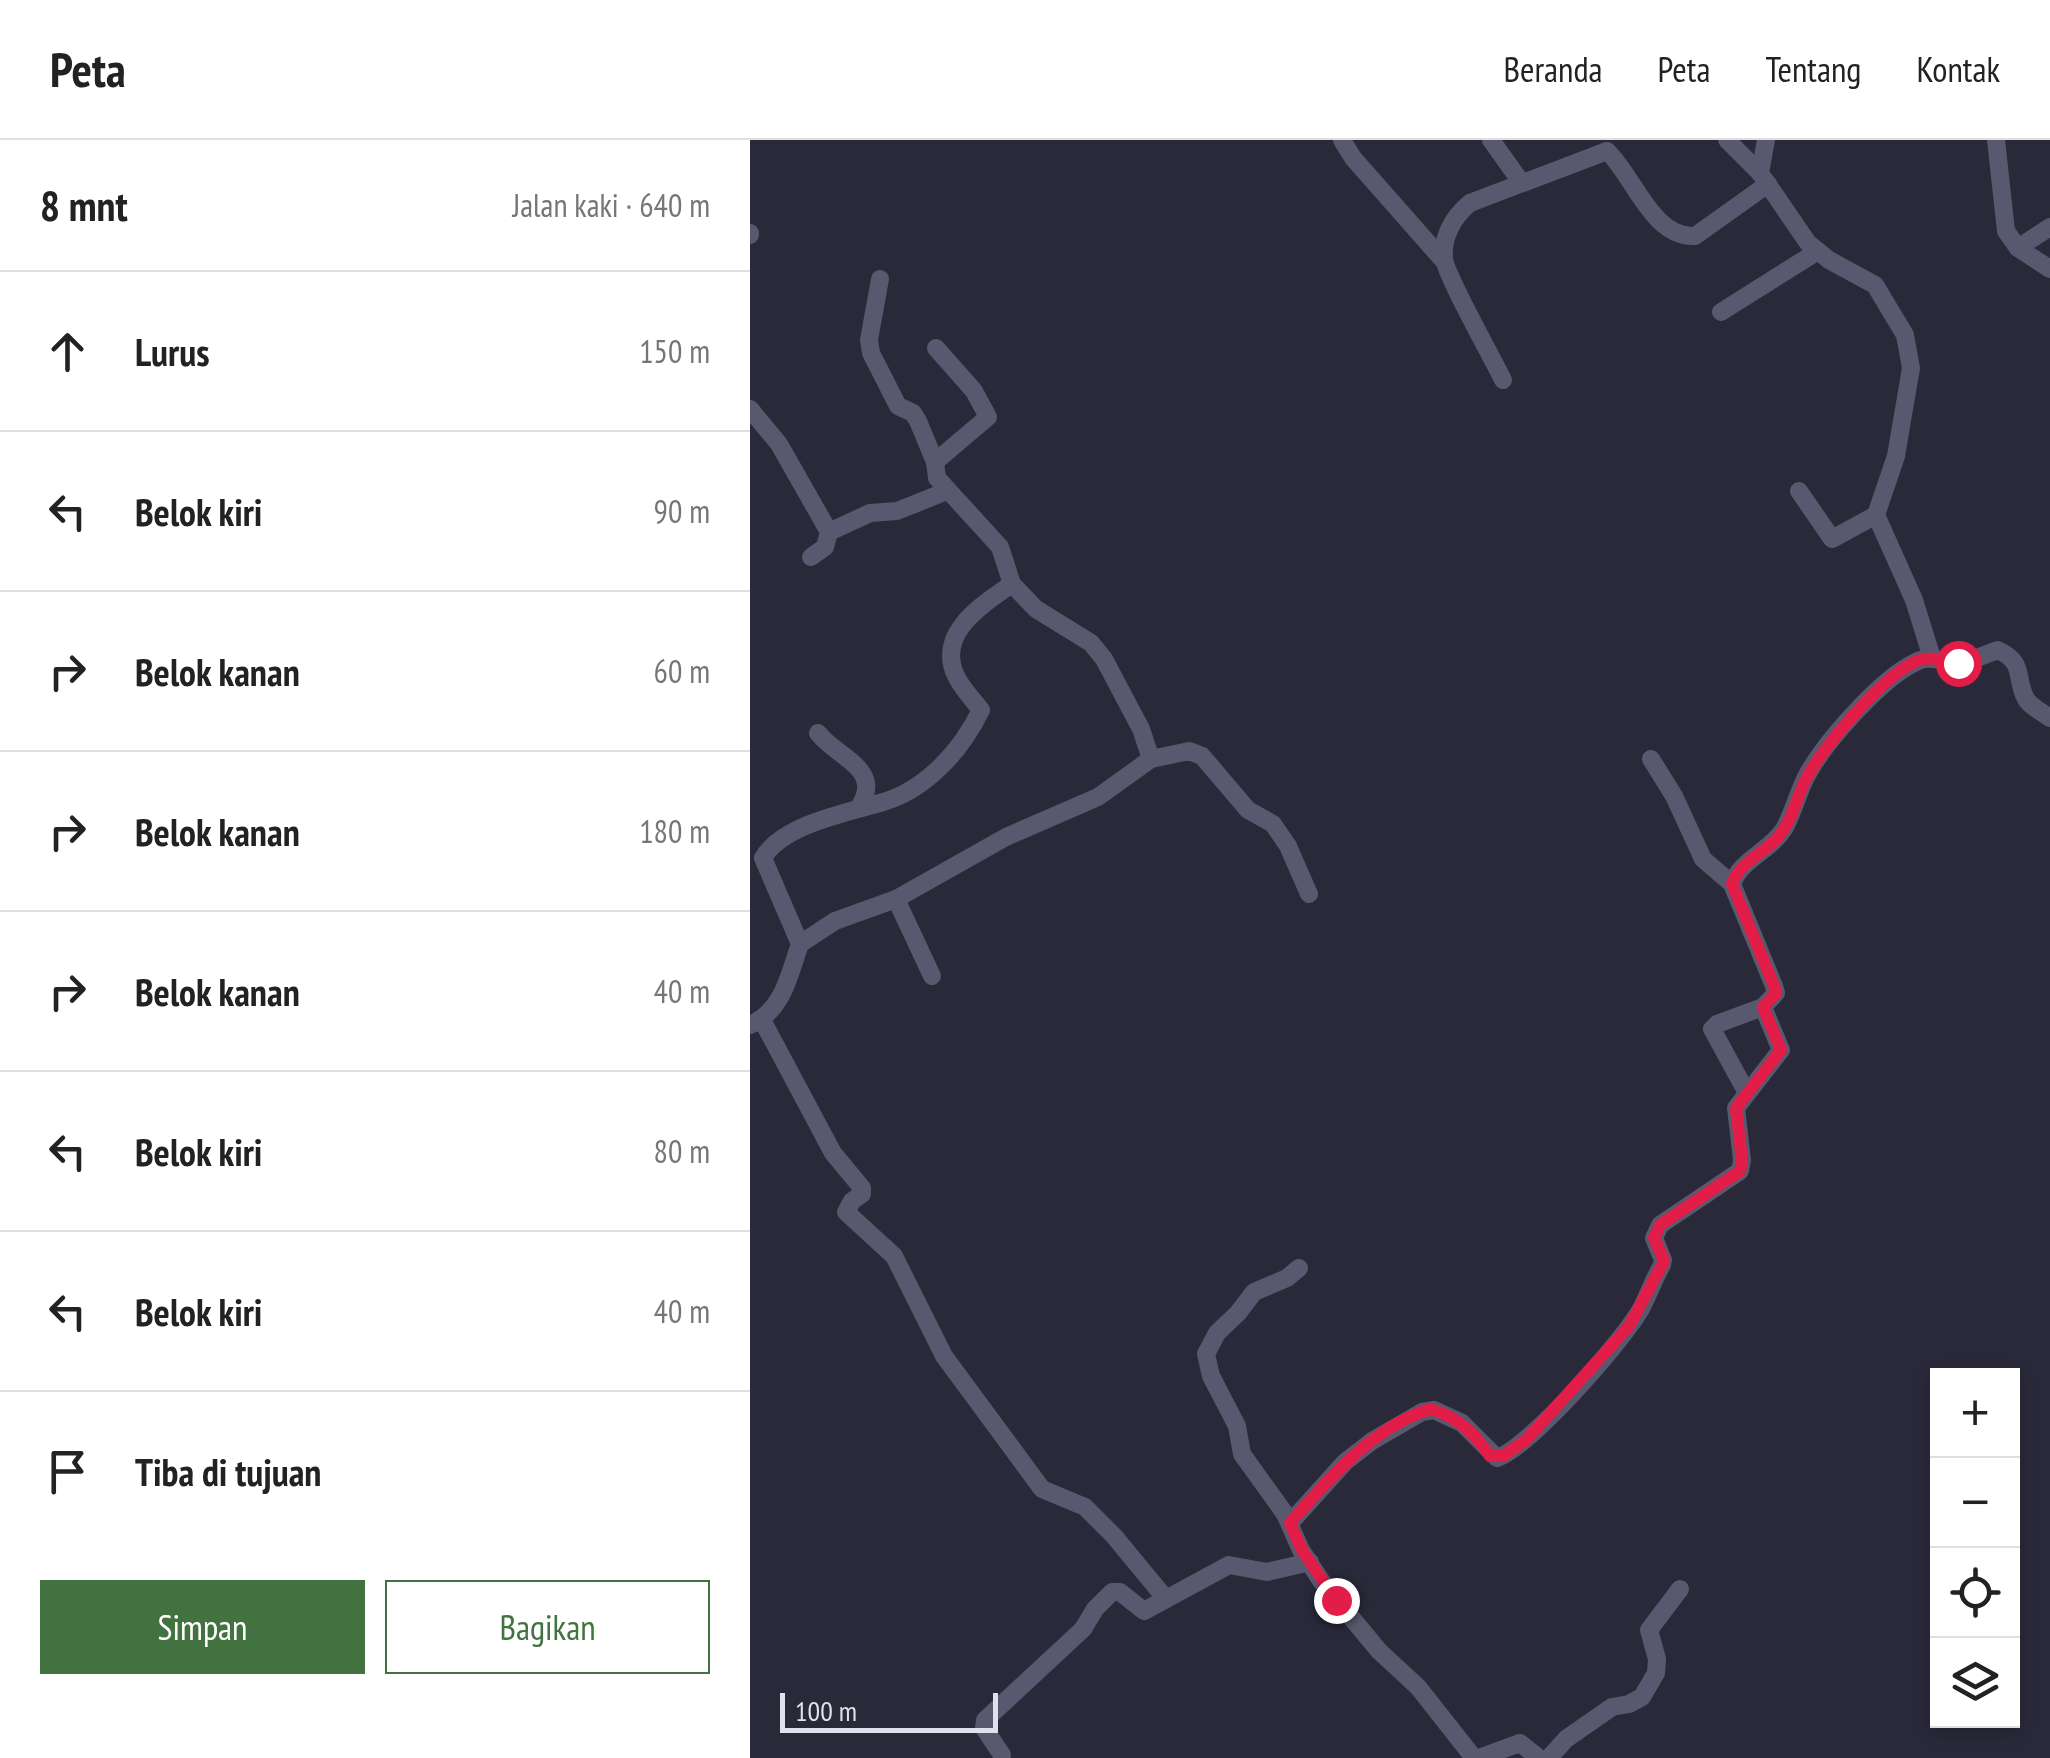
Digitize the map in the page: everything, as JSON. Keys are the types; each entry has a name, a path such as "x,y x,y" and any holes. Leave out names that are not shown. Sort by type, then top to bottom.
{"street":[{"path":"1342,140 1352,158 1443,260 1503,380"},
{"path":"1491,140 1522,182"},
{"path":"1727,140 1764,178 1808,243 1875,285 1905,335 1911,368 1896,456 1876,515 1832,539 1799,490"},
{"path":"1443,260 1456,214 1470,203 1607,151 1665,227 1682,236 1695,236 1764,178 1766,140"},
{"path":"1996,140 2006,230 2018,248 2050,269"},
{"path":"2018,248 2050,227"},
{"path":"1721,312 1818,251"},
{"path":"880,279 871,353 896,402 918,421 938,478 1000,547 1012,584 1036,608 1091,643 1104,659 1142,729 1151,759"},
{"path":"935,462 988,417 974,391 936,348"},
{"path":"750,408 779,444 830,532"},
{"path":"810,557 825,546 830,532 870,513 897,511 948,491"},
{"path":"1876,515 1914,600 1932,658"},
{"path":"800,944 762,858 783,836 860,806 882,803 930,777 946,763 981,710 955,676 952,648 961,624 1012,584"},
{"path":"1732,884 1741,868 1780,835 1794,812 1805,780 1848,723 1881,686 1917,660 1964,662 1998,650 2018,667 2025,697 2050,718"},
{"path":"818,733 828,746 856,764 866,780 868,793 860,806"},
{"path":"1166,1599 1085,1507 1042,1489 955,1374 934,1340 894,1256 846,1212 862,1194 862,1188 833,1153 756,1023 780,1001 800,944 835,921 896,899 1006,837 1098,797 1151,759 1189,751 1202,756 1245,807 1273,824 1288,846 1309,894"},
{"path":"1650,760 1674,796 1703,859 1732,884 1774,986 1776,993 1763,1007 1717,1024 1712,1030 1747,1093"},
{"path":"896,899 932,976"},
{"path":"1290,1525 1346,1462 1422,1412 1434,1410 1462,1424 1497,1458 1526,1440 1583,1380 1642,1306 1664,1260 1654,1238 1660,1225 1740,1171 1736,1108 1781,1050 1763,1007"},
{"path":"1299,1268 1287,1278 1254,1292 1217,1332 1206,1354 1211,1376 1237,1426 1242,1454 1336,1600 1418,1687 1476,1758 1520,1743 1539,1758"},
{"path":"1290,1525 1316,1550 1336,1600"},
{"path":"1001,1757 984,1728 985,1720 1082,1629 1104,1599 1117,1590 1141,1611 1229,1564 1267,1572 1310,1562"},
{"path":"1549,1758 1566,1739 1612,1706 1642,1697 1656,1674 1657,1659 1649,1630 1680,1589"}],"route":[{"path":"1336,1600 1302,1550 1290,1523 1346,1462 1372,1442 1430,1409 1462,1424 1478,1437 1490,1456 1503,1456 1526,1440 1583,1380 1642,1306 1664,1260 1654,1238 1660,1225 1740,1171 1736,1108 1773,1065 1781,1046 1763,1007 1776,993 1732,884 1735,875 1780,835 1794,812 1805,780 1826,748 1881,686 1917,660 1932,658 1958,663"}]}
